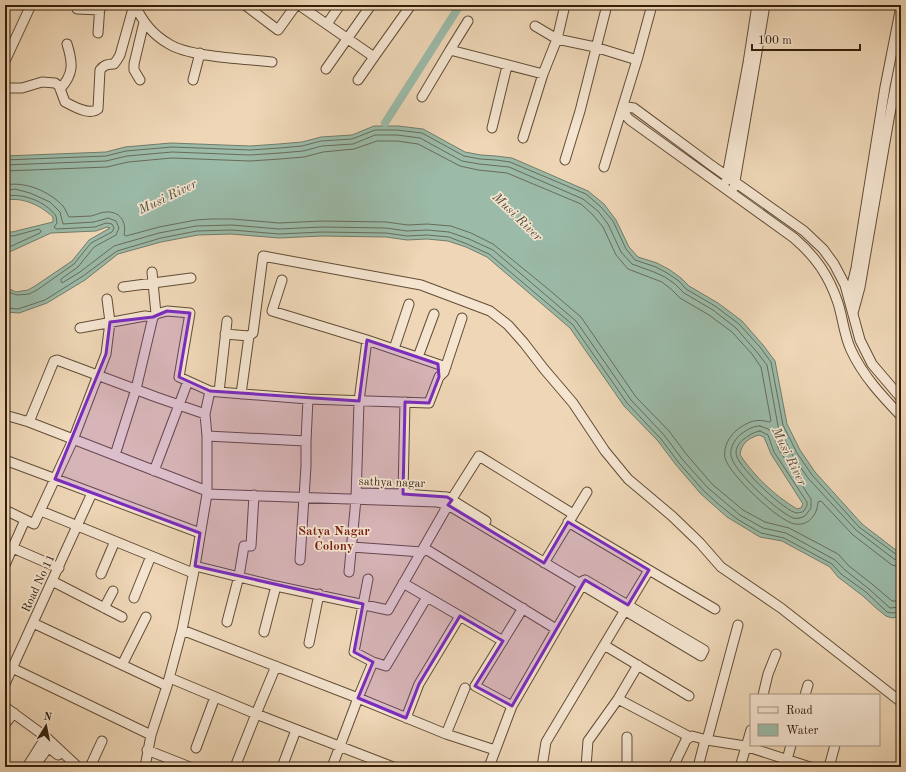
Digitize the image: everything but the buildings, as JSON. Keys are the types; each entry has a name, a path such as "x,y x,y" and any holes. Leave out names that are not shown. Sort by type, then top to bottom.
{"street":[{"path":"5,61 31,5"},
{"path":"134,5 141,18 153,32 169,44 183,50 272,62"},
{"path":"5,88 22,88 42,82 55,83 65,102 88,111 98,109 100,70 103,66 114,64 118,60 134,5"},
{"path":"247,5 278,30 298,5 374,57"},
{"path":"327,24 340,5"},
{"path":"326,69 371,5"},
{"path":"358,80 411,5"},
{"path":"523,138 543,74 557,38 565,5"},
{"path":"565,160 580,111 595,47 607,5"},
{"path":"604,167 637,60 652,5"},
{"path":"731,179 757,5"},
{"path":"728,191 765,5"},
{"path":"840,314 849,298 858,260 885,87 901,6"},
{"path":"77,9 100,8 98,33"},
{"path":"422,97 468,21"},
{"path":"140,80 134,70 134,64 144,22"},
{"path":"535,26 557,38 595,47 637,60"},
{"path":"60,90 70,76 71,68 67,44"},
{"path":"450,50 507,66 543,74"},
{"path":"193,80 200,53"},
{"path":"843,329 853,313 860,287 901,57"},
{"path":"492,128 507,66"},
{"path":"901,398 872,364 860,340 845,285 834,264 823,249 804,231 634,108 626,107 624,112 630,120 760,213 806,249 816,260 828,278 838,304 843,329 850,349 863,372 901,416"},
{"path":"241,394 250,336 253,333 263,256 316,267 421,285 490,311 508,326 524,343 544,369 573,402 605,451 628,479 672,516 700,543 721,567 781,608 901,702"},
{"path":"114,455 136,389 154,315 154,283 152,272"},
{"path":"123,287 191,278"},
{"path":"282,280 272,311 442,365"},
{"path":"5,510 34,524 41,511 73,440 106,354 110,322 107,299"},
{"path":"394,349 409,304"},
{"path":"80,328 154,315 167,311 190,314 179,377 214,391 308,399 429,403 439,377 436,369 442,365 462,318"},
{"path":"418,357 434,314"},
{"path":"145,767 151,734 168,682 182,630 194,569 207,491 207,436 205,414 214,391 226,334 227,321"},
{"path":"226,334 250,336"},
{"path":"349,572 356,496 359,401 367,340"},
{"path":"28,422 54,361 61,360 97,375 205,414"},
{"path":"154,471 188,381"},
{"path":"300,560 305,494 308,399"},
{"path":"403,494 405,402"},
{"path":"5,415 28,422 207,491"},
{"path":"207,436 306,441"},
{"path":"41,511 151,556 194,569 239,576 276,586 388,610 450,502 479,456 649,570 716,609"},
{"path":"5,460 200,533"},
{"name":"sathya nagar","path":"207,491 254,495 305,494"},
{"name":"sathya nagar","path":"207,491 356,496 450,502"},
{"path":"545,561 587,492"},
{"name":"Road No 11","path":"5,684 92,493"},
{"name":"sathya nagar","path":"356,496 403,494 447,496 450,502 545,561 554,569 582,583 626,607 704,650 700,656 626,607"},
{"path":"227,622 239,576 244,546 251,546 254,495"},
{"path":"5,565 14,548 25,520"},
{"path":"101,574 115,541"},
{"path":"352,547 423,550 523,608 556,629"},
{"path":"14,548 59,568"},
{"path":"134,598 151,556"},
{"path":"542,767 546,742 649,570"},
{"path":"368,579 354,652 373,662 386,666 427,597"},
{"path":"52,581 122,617"},
{"path":"404,583 503,641"},
{"path":"489,767 512,706 582,583"},
{"path":"264,632 276,586"},
{"path":"104,608 113,591"},
{"path":"309,643 319,594"},
{"path":"512,706 475,686 523,608"},
{"path":"406,718 419,684 460,616"},
{"path":"122,665 146,617"},
{"path":"33,623 122,665 215,697 340,746 383,765 393,767"},
{"path":"698,767 738,625"},
{"path":"182,630 358,698 446,734 495,750"},
{"path":"604,644 689,696"},
{"path":"763,694 768,674 776,654"},
{"path":"332,767 373,662"},
{"path":"586,767 588,741 618,699 638,665"},
{"path":"236,767 276,666"},
{"path":"12,668 151,734"},
{"path":"805,694 808,684"},
{"path":"446,734 465,688"},
{"path":"196,748 215,697"},
{"path":"618,699 690,737 692,736 706,740 745,746 786,763 810,767"},
{"path":"5,707 46,737 67,763"},
{"path":"5,724 14,713"},
{"path":"282,767 296,730"},
{"path":"740,767 750,733"},
{"path":"34,767 46,737"},
{"path":"627,737 627,767"},
{"path":"673,767 686,740 690,737"},
{"path":"90,767 102,742"},
{"path":"786,763 791,746"},
{"path":"829,767 835,746"},
{"path":"27,767 42,750 49,748 67,763 78,767"},
{"path":"148,750 190,767"}],"highlighted area":[{"path":"167,311 190,313 179,377 210,391 359,401 367,340 438,364 439,377 429,403 405,402 403,494 447,497 452,500 448,505 544,563 568,522 649,570 628,605 585,580 512,706 475,686 503,641 460,616 419,684 406,718 358,698 373,662 354,652 363,604 195,566 200,533 55,479 106,354 110,322 153,317"}],"water":[{"name":"Musi River","path":"374,126 398,126 423,129 465,152 512,158 588,191 604,204 616,220 629,247 638,257 657,263 670,270 689,286 718,303 742,321 775,361 787,424 800,450 815,472 862,524 901,554 901,616 892,618 886,616 838,577 830,567 782,541 760,537 727,517 701,494 658,441 624,406 570,328 487,257 466,247 448,241 427,239 407,240 386,237 322,236 279,238 231,234 198,235 161,242 118,254 85,280 47,303 19,313 5,312 5,285 7,288 16,292 28,290 72,261 89,240 110,228 107,227 96,231 51,233 5,254 5,231 12,232 53,222 53,217 43,209 31,203 12,199 5,200 5,156 106,152 125,147 171,143 250,146 302,142 321,137 352,135","holes":["759,435 764,437 771,454 803,504 801,508 797,509 773,492 752,471 740,455 742,448 748,440"]}],"waterway":[{"path":"385,123 460,5"}],"district":[{"name":"Satya Nagar Colony","path":"334,538"}]}
